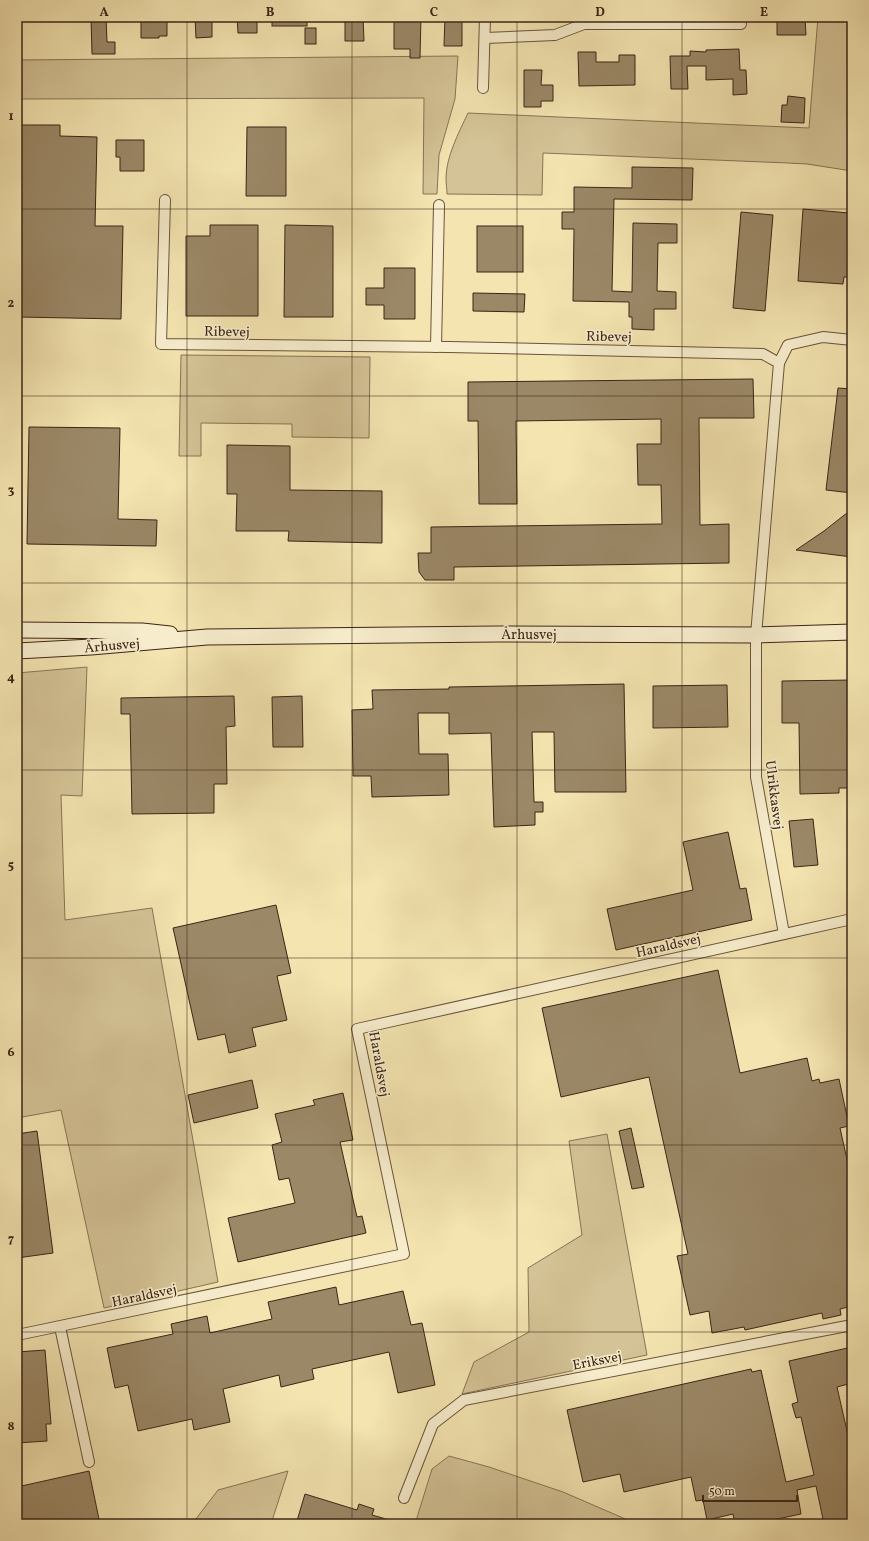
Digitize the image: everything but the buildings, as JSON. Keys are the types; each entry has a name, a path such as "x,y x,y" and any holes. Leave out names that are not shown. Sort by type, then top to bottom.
{"main road":[{"name":"Århusvej","path":"17,630 142,631 207,637"},
{"path":"17,636 77,630"},
{"name":"Århusvej","path":"17,652 207,637 498,634 756,635 852,632"}],"street":[{"path":"483,88 485,17"},
{"path":"485,38 555,35 584,24 741,24"},
{"name":"Ribevej","path":"165,200 161,344 436,347 763,354 779,363"},
{"path":"436,347 439,205"},
{"path":"756,635 779,363 788,345 823,337 852,340"},
{"name":"Ulrikkasvej","path":"756,635 756,777 784,934"},
{"name":"Haraldsvej","path":"22,1334 404,1254 357,1028 852,919"},
{"name":"Eriksvej","path":"404,1498 433,1424 464,1400 852,1325"},
{"path":"60,1326 89,1462"}],"shaded area":[{"path":"818,17 852,17 852,171 807,164 543,153 542,195 447,194 446,178 448,162 468,113 809,128"},
{"path":"458,56 455,99 439,155 437,194 423,194 424,98 17,99 17,60"},
{"path":"181,355 370,357 369,438 292,437 292,424 201,423 201,456 179,456"},
{"path":"87,667 82,796 61,795 65,920 152,908 218,1282 104,1308 61,1110 17,1118 17,673"},
{"path":"607,1134 647,1355 462,1394 474,1362 529,1332 528,1268 582,1235 569,1141"},
{"path":"449,1456 489,1467 563,1492 637,1524 415,1524 432,1469"},
{"path":"288,1471 271,1524 192,1524 218,1490"}]}
